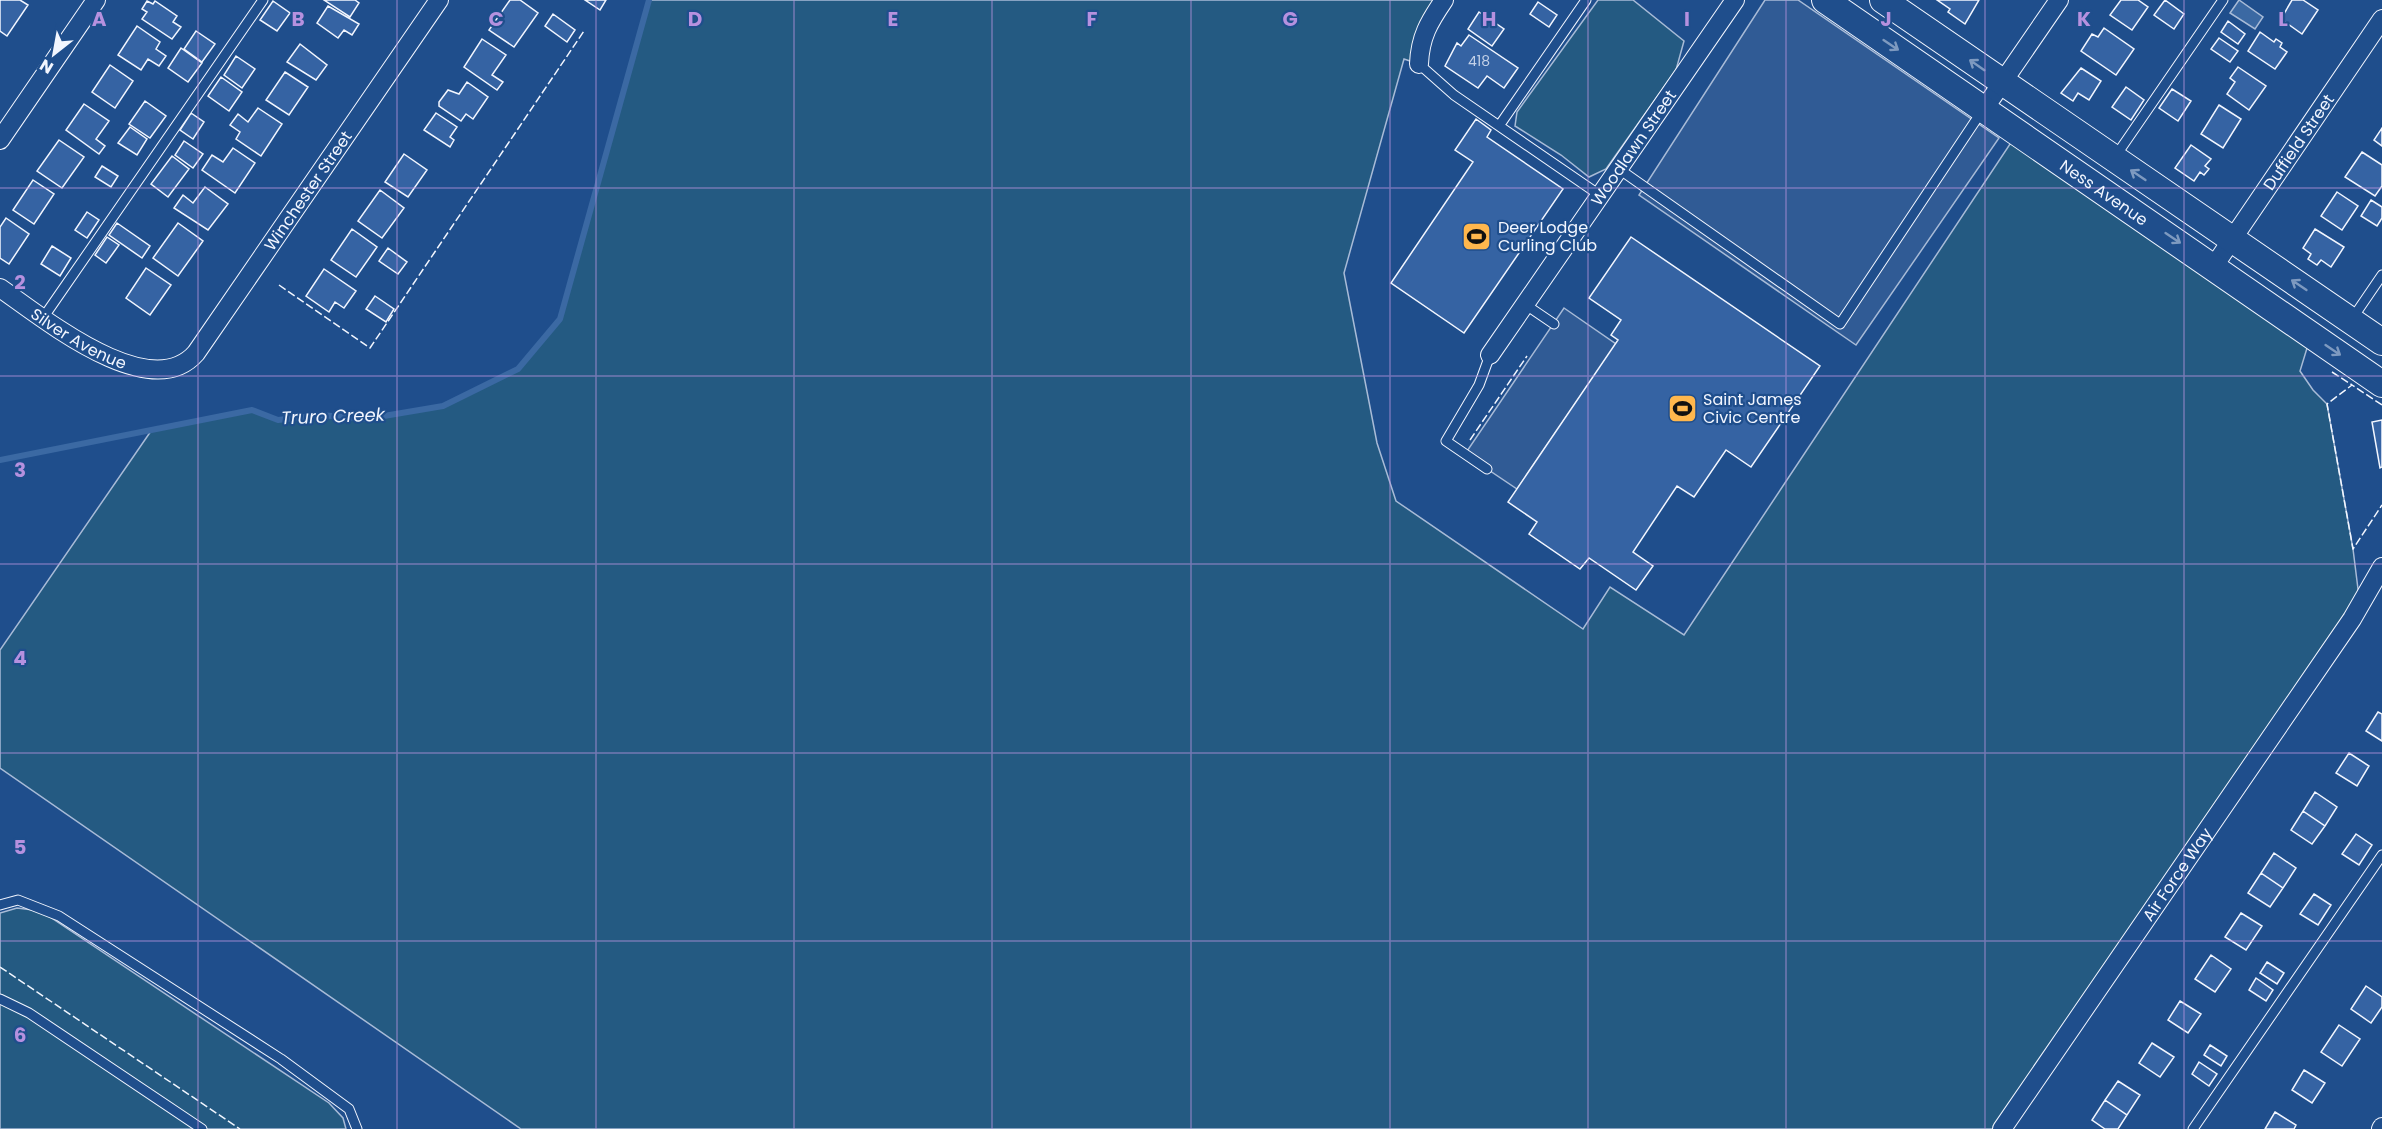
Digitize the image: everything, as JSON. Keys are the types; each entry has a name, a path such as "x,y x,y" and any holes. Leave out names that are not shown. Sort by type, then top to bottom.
{"main road":[{"name":"Ness Avenue","path":"1825,0 2382,384"},
{"name":"Ness Avenue","path":"1885,0 2382,342"}],"street":[{"path":"0,140 96,0"},
{"name":"Winchester Street","path":"168,370 186,363 196,353 440,0"},
{"path":"1419,64 1420,42 1426,26 1444,0"},
{"name":"Woodlawn Street","path":"1490,356 1735,0"},
{"path":"1984,109 2059,0"},
{"name":"Duffield Street","path":"2214,266 2382,19"},
{"name":"Silver Avenue","path":"0,288 43,318 96,350 133,367 151,371 168,370"},
{"name":"Air Force Way","path":"2002,1129 2352,619 2382,567"},
{"name":"Air Force Way","path":"2352,619 2382,583"}],"lane":[{"path":"43,318 263,0"},
{"path":"1499,126 1586,0"},
{"path":"2114,159 2223,0"},
{"path":"1419,64 1447,90 1600,196"},
{"path":"1619,169 1840,324 1984,109"},
{"path":"2351,321 2382,275"},
{"path":"1526,305 1554,324"},
{"path":"1487,469 1446,441 1479,385 1490,356"},
{"path":"2193,1129 2382,855"},
{"path":"0,905 18,900 58,916 281,1059 349,1109 357,1129"},
{"path":"0,999 29,1013 202,1129"}],"shaded area":[{"path":"649,0 1444,0 1419,64 1404,59 1344,273 1377,443 1396,501 1583,629 1610,587 1684,635 2018,132 2311,335 2300,371 2313,390 2327,404 2353,549 2360,605 2002,1129 521,1129 0,768 0,650 151,431 252,410 278,420 321,415 365,419 443,406 519,369 560,319"},
{"path":"1598,0 1633,0 1684,41 1676,70 1606,169 1589,177 1561,155 1515,126 1517,112"},
{"path":"1765,0 1798,0 1999,138 1856,345 1639,195"},
{"path":"2239,0 2263,17 2255,29 2230,13"},
{"path":"1564,308 1616,344 1517,489 1465,454"},
{"path":"17,908 41,911 329,1103 343,1118 346,1129 0,1129 0,913"}],"building":[{"path":"0,0 20,0 28,5 7,36 0,31"},
{"path":"324,0 355,0 359,3 350,17"},
{"path":"510,0 520,0 538,13 514,47 489,30"},
{"path":"585,0 606,0 600,10"},
{"path":"1937,0 1979,0 1965,24 1948,12 1950,9"},
{"path":"2121,0 2138,0 2148,7 2132,30 2110,15"},
{"path":"2165,0 2184,14 2174,29 2154,15"},
{"path":"2292,0 2303,0 2318,10 2302,34 2281,19"},
{"path":"147,1 153,4 155,1 177,16 173,22 181,27 172,39 142,19 147,12 142,9"},
{"path":"273,1 290,13 277,31 260,20"},
{"path":"1538,2 1557,15 1549,27 1530,14"},
{"path":"328,6 359,24 352,35 344,30 338,38 317,23"},
{"path":"1479,12 1504,29 1492,46 1468,29"},
{"path":"553,14 575,30 567,42 545,26"},
{"path":"2228,21 2245,34 2238,44 2221,32"},
{"path":"137,26 160,42 156,49 166,56 159,66 148,59 141,70 118,55"},
{"path":"2104,28 2134,49 2116,75 2081,51 2092,34 2098,37"},
{"path":"196,31 215,44 202,62 184,49"},
{"path":"2260,32 2274,42 2276,39 2282,43 2280,47 2287,52 2275,69 2248,51"},
{"path":"1469,35 1518,68 1504,88 1487,76 1478,88 1445,66 1457,43 1461,46"},
{"path":"2219,38 2238,51 2230,62 2211,49"},
{"path":"482,39 506,55 492,75 503,82 497,90 464,67"},
{"path":"300,44 327,65 316,80 287,62"},
{"path":"181,48 202,63 188,82 168,68"},
{"path":"236,56 255,69 242,88 224,75"},
{"path":"110,65 133,81 115,108 92,92"},
{"path":"2238,67 2266,86 2249,110 2227,94 2235,82 2230,78"},
{"path":"2081,68 2101,81 2089,100 2078,93 2073,101 2061,93"},
{"path":"285,72 308,87 289,115 266,100"},
{"path":"221,77 242,92 229,111 208,96"},
{"path":"467,82 488,97 473,119 466,114 461,121 439,106 439,102 448,90 459,94"},
{"path":"2126,87 2144,100 2131,120 2112,107"},
{"path":"2172,89 2191,101 2178,121 2159,108"},
{"path":"145,101 166,116 150,138 129,124"},
{"path":"84,104 109,121 96,139 105,146 99,154 66,130"},
{"path":"2219,105 2241,119 2223,148 2201,134"},
{"path":"258,108 282,124 261,156 236,139 240,132 230,125 238,114 248,122"},
{"path":"191,113 204,122 193,139 180,130"},
{"path":"436,113 457,127 450,137 454,140 450,147 424,130"},
{"name":"Deer Lodge Curling Club","path":"1476,119 1491,130 1487,137 1563,189 1464,333 1391,283 1473,162 1455,150"},
{"path":"130,127 147,139 137,155 118,143"},
{"path":"2382,128 2382,146 2374,140"},
{"path":"59,140 84,157 62,188 37,171"},
{"path":"184,141 203,154 193,168 175,155"},
{"path":"2191,145 2211,159 2205,166 2209,169 2204,175 2200,172 2194,181 2175,168"},
{"path":"233,148 255,163 235,193 202,170 212,155 223,162"},
{"path":"2362,152 2382,165 2382,186 2375,196 2345,177"},
{"path":"404,154 427,170 408,197 385,182"},
{"path":"172,156 189,169 168,197 151,184"},
{"path":"102,166 118,176 111,187 95,177"},
{"path":"33,180 54,194 34,224 13,210"},
{"path":"205,187 228,204 208,230 174,208 183,195 193,203"},
{"path":"380,190 404,208 382,238 358,221"},
{"path":"2337,192 2358,206 2342,230 2321,216"},
{"path":"2371,200 2382,207 2382,218 2377,226 2361,216"},
{"path":"87,212 99,220 87,238 75,230"},
{"path":"6,218 29,234 9,264 0,258 0,227"},
{"path":"117,223 150,246 142,258 109,235"},
{"path":"178,223 203,241 178,276 153,258"},
{"path":"352,229 377,247 356,277 331,260"},
{"path":"2315,229 2344,247 2331,267 2321,260 2317,265 2308,259 2311,254 2303,248"},
{"path":"107,237 119,245 106,263 95,255"},
{"name":"Saint James Civic Centre","path":"1631,237 1820,366 1751,467 1726,450 1694,497 1677,486 1633,552 1653,566 1636,590 1589,558 1580,569 1529,534 1537,522 1508,502 1618,340 1611,335 1621,320 1589,298"},
{"path":"52,246 71,258 60,276 41,264"},
{"path":"388,248 407,262 398,274 379,261"},
{"path":"146,268 171,285 150,315 126,298"},
{"path":"324,269 356,291 344,308 335,302 329,312 306,296"},
{"path":"375,296 394,309 386,322 366,309"},
{"path":"2382,420 2382,467 2380,468 2372,422"},
{"path":"2378,712 2382,714 2382,741 2366,731"},
{"path":"2349,753 2369,766 2357,786 2336,773"},
{"path":"2315,792 2337,807 2325,826 2303,811"},
{"path":"2303,811 2325,826 2312,844 2291,830"},
{"path":"2356,834 2372,845 2359,865 2342,854"},
{"path":"2274,853 2296,868 2283,888 2261,873"},
{"path":"2261,873 2283,888 2270,907 2248,893"},
{"path":"2314,894 2331,905 2318,925 2300,914"},
{"path":"2241,913 2262,926 2246,950 2225,937"},
{"path":"2211,955 2231,969 2215,992 2195,979"},
{"path":"2267,962 2284,973 2277,984 2260,973"},
{"path":"2256,978 2273,990 2266,1001 2249,990"},
{"path":"2366,986 2382,997 2382,1007 2371,1023 2351,1009"},
{"path":"2180,1001 2201,1014 2188,1033 2168,1020"},
{"path":"2339,1025 2360,1039 2342,1066 2321,1052"},
{"path":"2152,1043 2174,1057 2160,1077 2139,1063"},
{"path":"2210,1045 2227,1056 2221,1066 2204,1055"},
{"path":"2199,1062 2217,1074 2209,1086 2192,1074"},
{"path":"2304,1070 2325,1083 2312,1103 2292,1090"},
{"path":"2118,1081 2140,1095 2127,1115 2105,1100"},
{"path":"2105,1100 2127,1115 2118,1129 2105,1129 2092,1120"},
{"path":"2275,1112 2296,1125 2294,1129 2265,1129"}],"waterway":[{"name":"Truro Creek","path":"0,460 252,410 278,420 321,415 366,419 443,406 518,369 560,319 649,0"}],"fence":[{"path":"279,285 370,348 584,31"},
{"path":"1470,440 1527,356"},
{"path":"2332,372 2352,385"},
{"path":"2382,405 2352,385 2327,404 2353,549 2382,505"},
{"path":"0,967 240,1129"}],"place":[{"name":"Deer Lodge Curling Club","path":"1477,236"},
{"name":"Saint James Civic Centre","path":"1682,408"}]}
